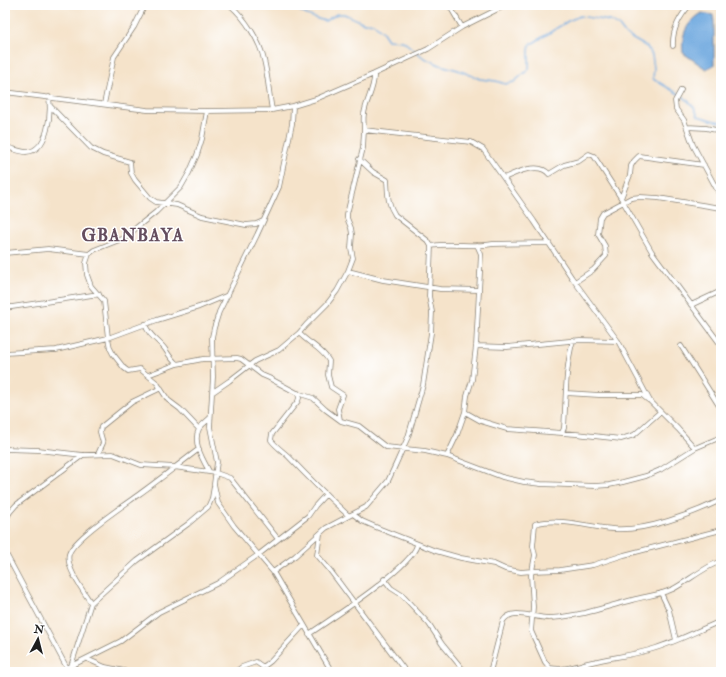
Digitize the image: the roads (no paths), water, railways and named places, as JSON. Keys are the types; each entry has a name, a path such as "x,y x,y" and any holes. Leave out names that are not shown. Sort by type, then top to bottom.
{"street":[{"path":"104,104 114,57 134,27 145,5"},
{"path":"230,5 244,19 261,51 272,110"},
{"path":"449,5 462,27"},
{"path":"5,92 147,110 272,110 293,106 316,99 374,74 428,49 462,27 506,5"},
{"path":"673,46 675,29 682,15 690,5"},
{"path":"213,392 263,356 279,350 299,333 327,304 337,291 348,272 353,258 351,248 352,228 347,218 347,214 359,159 363,148 363,116 366,103 375,82 374,74"},
{"path":"681,90 676,98 676,109 684,120 693,145 721,197"},
{"path":"5,147 27,152 36,149 43,143 50,106 49,97"},
{"path":"50,106 91,148 104,154 130,162 135,180 150,198 158,203 177,205 202,216 246,225 256,224 264,220"},
{"path":"65,670 91,603 137,561 188,524 208,507 212,498 217,462 211,433 210,418 213,392 212,337 219,312 279,187 292,124 293,106"},
{"path":"199,429 180,409 168,400 161,388 148,374 140,369 129,371 124,368 113,354 108,338 104,301 91,286 87,275 86,264 89,254 94,250 127,238 137,227 165,204 181,187 193,165 202,139 207,111"},
{"path":"687,127 706,128 721,131"},
{"path":"364,130 470,142 483,149 575,282 618,341 650,401 695,448"},
{"path":"504,178 528,168 544,170 549,174 564,165 579,161 589,154 594,156 622,200 652,252 721,345"},
{"path":"622,200 631,166 639,156 704,165"},
{"path":"273,572 295,556 332,524 366,507 384,485 393,471 408,437 423,385 431,333 432,312 429,287 431,246 428,241 391,209 388,201 387,180 373,172 359,159"},
{"path":"575,282 592,270 606,256 605,246 598,234 600,218 603,213 622,200 640,196 721,208"},
{"path":"431,246 455,244 477,245 549,243"},
{"path":"446,456 457,435 465,412 467,396 472,380 476,346 481,254 477,245"},
{"path":"5,253 48,249 89,254"},
{"path":"348,272 383,280 440,289 478,290"},
{"path":"691,305 721,291"},
{"path":"5,308 99,294"},
{"path":"5,353 56,350 108,338 144,324 199,307 228,295"},
{"path":"144,324 149,333 177,364"},
{"path":"299,333 308,342 317,346 329,361 328,375 331,387 342,396 338,409 340,421"},
{"path":"476,346 507,347 573,340 600,339 618,341"},
{"path":"562,433 564,428 569,355 573,340"},
{"path":"681,346 721,409"},
{"path":"148,374 177,364 213,359 241,359 259,374 298,393 313,398 340,421 357,425 366,433 371,434 386,447 425,451 446,456 502,477 541,484 595,486 609,485 646,476 660,470 695,448 721,437"},
{"path":"98,454 103,443 100,432 101,427 132,402 161,388"},
{"path":"298,393 299,399 272,434 271,440 278,449 287,455 300,470 351,515 417,545 454,556 494,564 505,569 521,572 560,570 593,565 624,555 721,530"},
{"path":"566,393 642,396 650,401"},
{"path":"465,412 481,421 507,429 621,439 629,438 634,435 660,412"},
{"path":"209,471 199,450 197,437 199,429 210,418"},
{"path":"5,449 38,450 83,455 113,454 141,466 174,467 216,472 230,478 278,539"},
{"path":"91,603 79,586 69,557 69,553 76,543 123,505 199,450"},
{"path":"5,520 16,505 83,455"},
{"path":"214,484 218,503 234,526 273,572 331,670 324,672"},
{"path":"65,670 121,641 159,612 218,583 258,555 308,516 326,494"},
{"path":"721,500 663,523 627,530 554,522 535,524 533,546 535,555 532,571 531,631 548,667 570,668 622,657 655,648 721,621"},
{"path":"320,533 317,555 329,568 406,672"},
{"path":"309,634 355,604 409,557 416,550 417,545"},
{"path":"5,552 65,670"},
{"path":"490,672 502,622 508,616 517,614 548,618 586,613 632,600 661,594 673,589 713,564 721,561"},
{"path":"384,579 391,588 402,595 429,624 442,644 465,672"},
{"path":"661,594 669,610 676,640"},
{"path":"235,672 242,667 256,662 263,667 271,661 304,625"},
{"path":"87,659 105,667 129,672"}],"water":[{"path":"702,13 713,15 714,21 714,65 706,69 683,53 683,40 688,25"}],"waterway":[{"path":"292,5 307,15 325,21 337,14 344,14 364,23 373,23 382,31 388,40 403,41 424,58 480,79 505,84 514,82 529,69 530,45 568,21 580,16 610,21 620,27 626,35 647,47 652,55 654,68 653,79 684,97 694,107 698,116 721,122"}],"district":[{"name":"GBANBAYA","path":"133,235"}]}
